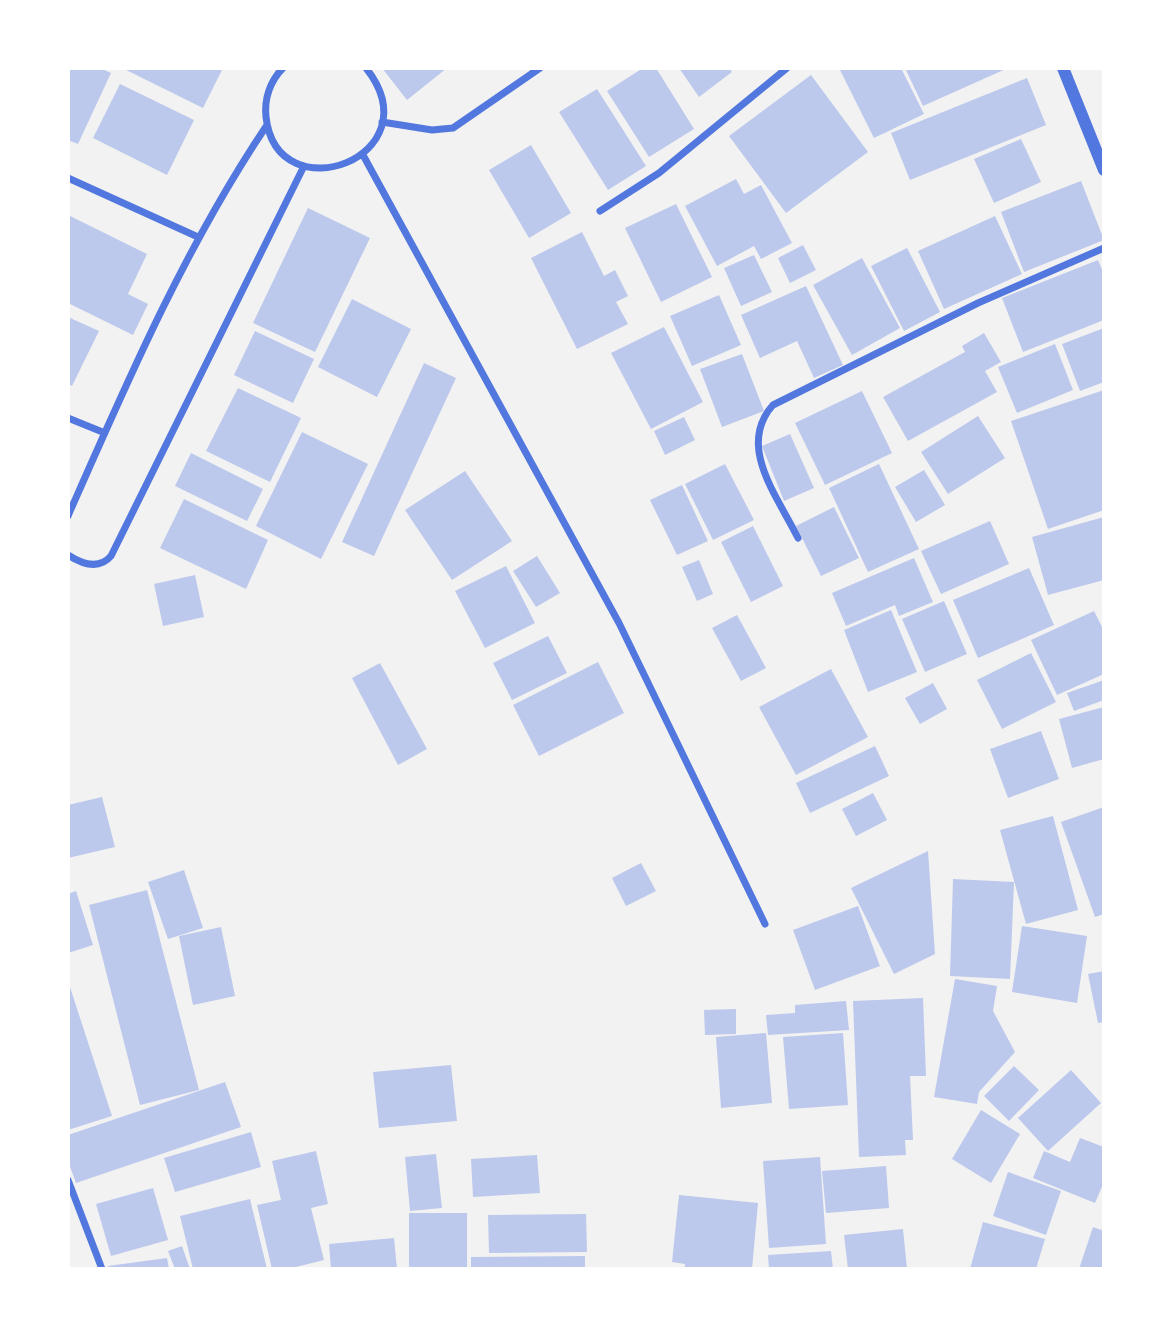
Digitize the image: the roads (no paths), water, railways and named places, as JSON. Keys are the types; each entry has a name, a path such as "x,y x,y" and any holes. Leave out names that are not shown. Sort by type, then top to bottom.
{"street":[{"path":"283,68 270,87 265,106 267,125 276,145 304,166 335,168 363,155 376,140 383,122 383,103 377,84 366,68"},
{"path":"383,122 432,130 453,128 540,68"},
{"path":"600,211 659,173 787,68"},
{"path":"1063,68 1104,170"},
{"path":"68,516 198,237 226,187 267,125"},
{"path":"363,155 619,623 765,924"},
{"path":"68,555 84,564 98,564 111,556 149,474 187,406 275,218 304,166"},
{"path":"68,178 198,237"},
{"path":"798,538 757,454 760,424 773,405 978,303 1104,248"},
{"path":"68,418 105,433"},
{"path":"68,1180 102,1269"}]}
